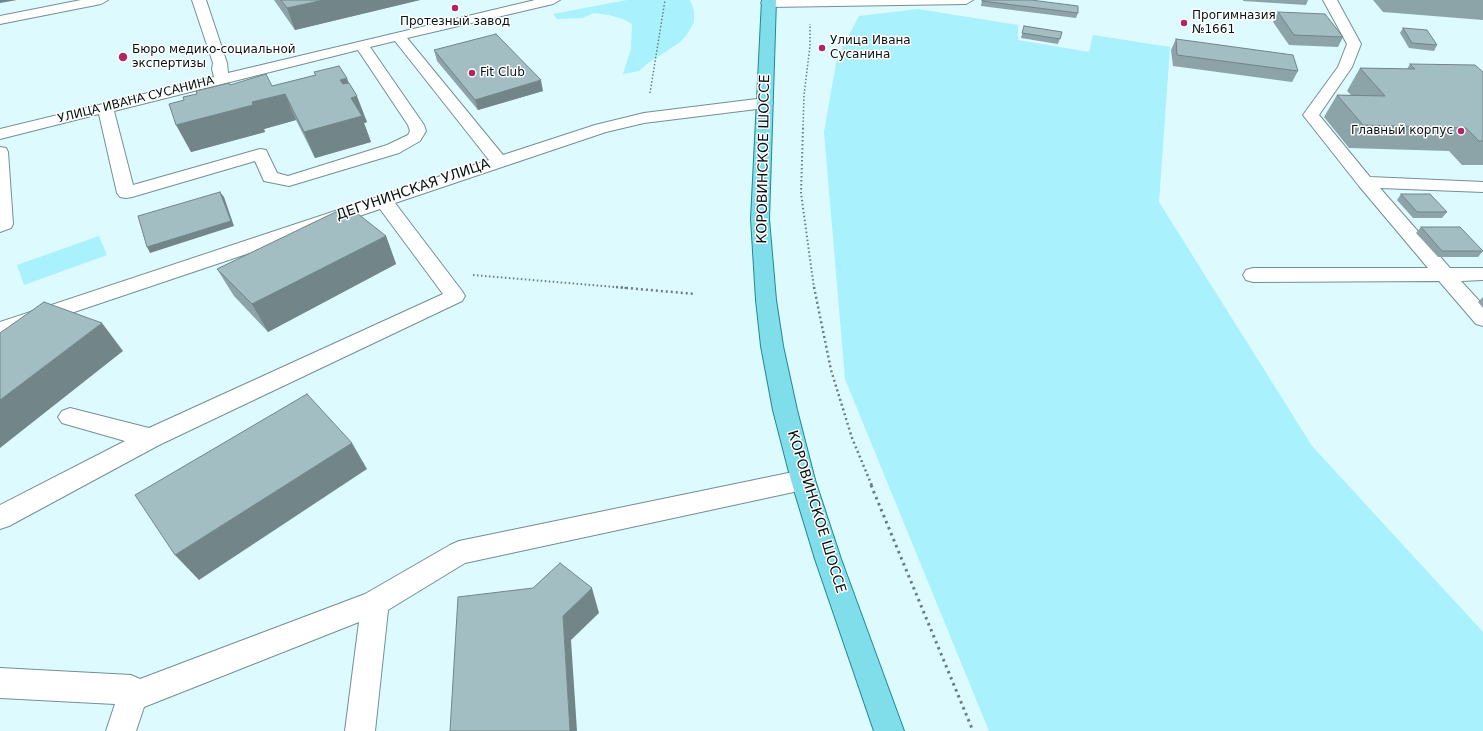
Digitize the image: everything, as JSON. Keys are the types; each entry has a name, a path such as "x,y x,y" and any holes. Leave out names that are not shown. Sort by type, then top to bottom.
{"main road":[{"name":"КОРОВИНСКОЕ ШОССЕ","path":"768,2 760,219 766,300 785,410 803,480 828,559 889,731"}],"street":[{"path":"0,20 101,0"},
{"path":"199,0 220,63 219,69 222,79"},
{"name":"УЛИЦА ИВАНА СУСАНИНА","path":"0,134 398,36 552,0"},
{"path":"768,2 966,0"},
{"path":"1330,0 1354,44 1345,67 1311,115 1365,182 1483,319"},
{"path":"398,36 499,161"},
{"path":"105,108 126,193 260,154 270,177 290,181 393,149 414,138 418,132 416,125 362,45"},
{"name":"ДЕГУНИНСКАЯ УЛИЦА","path":"0,330 499,161 622,122 687,112 765,103"},
{"path":"0,152 4,224 0,226"},
{"path":"1365,182 1483,187"},
{"path":"0,518 151,438 455,296 383,200"},
{"path":"1254,274 1483,274"},
{"path":"70,417 151,438"},
{"path":"132,697 375,603 459,553 803,480"},
{"path":"360,731 375,603"},
{"path":"0,683 131,690 132,697 121,731"}],"path":[{"path":"649,96 665,0"},
{"path":"810,2 810,46 804,95 801,193 815,298 831,370 852,438 973,731"},
{"path":"437,272 695,294"}],"shaded area":[{"path":"627,0 690,0 694,11 694,22 686,36 679,43 648,63 639,71 623,74 631,49 632,24 623,19 594,13 582,18 557,19 553,14"},
{"path":"918,9 1018,25 1018,40 1089,52 1093,35 1170,47 1159,202 1312,446 1483,632 1483,731 989,731 845,379 824,132 837,58 859,16"},
{"path":"99,236 107,255 24,285 17,265"}],"building":[{"path":"281,0 324,0 287,8"},
{"path":"1031,0 1078,6 1078,13 982,1"},
{"path":"1278,12 1325,14 1343,37 1294,35"},
{"path":"1024,26 1062,32 1060,39 1022,33"},
{"path":"1403,28 1427,30 1437,45 1412,43"},
{"path":"496,34 541,80 475,100 434,50"},
{"path":"1176,39 1293,55 1298,71 1177,55"},
{"path":"1410,64 1475,65 1483,72 1483,141 1479,141 1466,128 1363,125 1337,95 1385,96 1360,68 1415,69"},
{"path":"339,66 347,78 340,80 343,84 349,83 357,96 351,98 362,116 304,132 285,94 252,102 253,105 176,125 169,104 184,100 183,97 197,94 196,91 229,83 230,85 266,74 272,86 316,75 314,72"},
{"path":"220,192 231,221 147,247 138,216"},
{"path":"1401,194 1430,194 1447,212 1417,212"},
{"path":"348,206 386,236 252,304 217,269"},
{"path":"1421,227 1460,227 1483,251 1442,251"},
{"path":"44,302 102,323 0,400 0,333"},
{"path":"307,394 352,443 175,555 135,495"},
{"path":"560,563 592,588 563,616 570,731 450,731 458,597 533,588"}],"place":[{"name":"Протезный завод","path":"455,8"},
{"name":"Прогимназия №1661","path":"1184,23"},
{"name":"Улица Ивана Сусанина","path":"822,48"},
{"name":"Бюро медико-социальной экспертизы","path":"123,57"},
{"name":"Fit Club","path":"472,73"},
{"name":"Главный корпус","path":"1461,131"}]}
